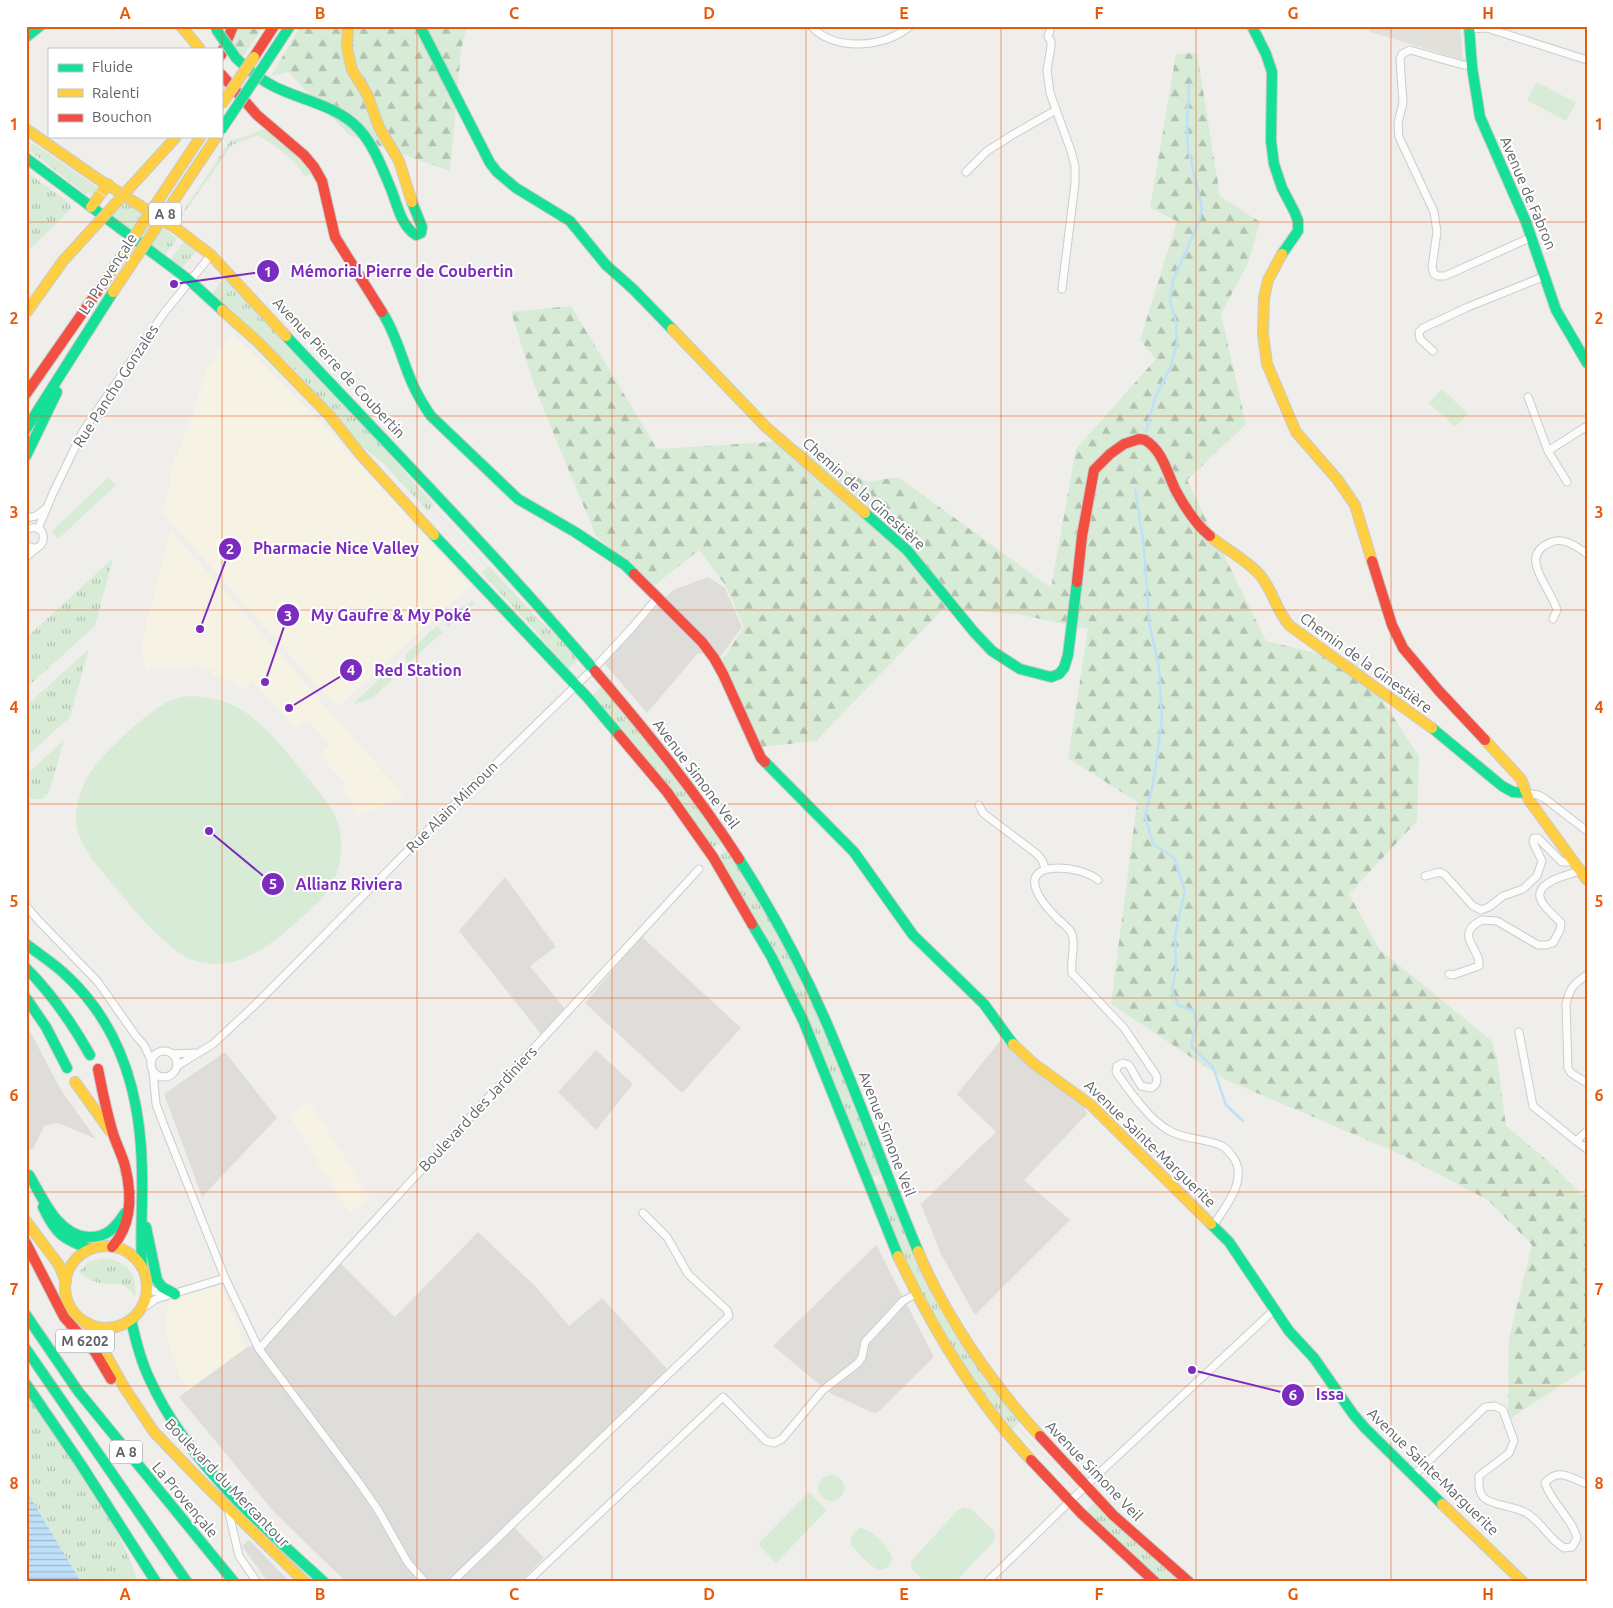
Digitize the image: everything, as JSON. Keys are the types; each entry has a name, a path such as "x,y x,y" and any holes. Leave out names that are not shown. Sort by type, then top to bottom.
{"main road":[{"path":"26,29 30,26"},
{"path":"26,37 40,26"},
{"path":"181,26 199,48"},
{"path":"222,52 233,26"},
{"path":"222,104 274,26"},
{"path":"222,128 290,26"},
{"path":"215,28 236,58 247,70 261,80 333,111 358,128 370,146 406,226 416,235 421,233 422,227 399,161 379,127 367,94 352,70 347,48 348,26"},
{"name":"Chemin de la Ginestière","path":"420,26 490,163 496,171 510,183 570,221 606,265 670,327 766,427 907,550 974,632 992,651 1007,662 1020,669 1052,677 1059,674 1064,668 1068,655 1082,536 1094,470 1100,461 1131,441 1138,438 1146,440 1155,447 1176,491 1196,523 1206,534 1256,570 1267,587 1277,610 1290,626 1455,745 1503,786 1514,792 1526,793 1521,780 1515,772 1438,691 1398,640 1355,505 1349,492 1298,435 1268,365 1264,340 1265,289 1268,278 1298,232 1299,225 1298,218 1286,195 1274,162 1271,143 1272,70 1252,26"},
{"name":"Avenue de Fabron","path":"1469,28 1472,65 1480,117 1532,237 1560,319 1587,364"},
{"name":"Avenue Sainte-Marguerite","path":"222,75 256,114 304,155 314,167 322,181 328,212 336,237 360,279 389,322 412,384 431,416 518,499 625,565 702,642 714,658 761,758 854,852 871,874 888,903 925,948 986,1006 1015,1046 1028,1059 1078,1093 1213,1226 1237,1253 1289,1331 1326,1372 1353,1414 1365,1428 1523,1582"},
{"name":"Avenue Pierre de Coubertin","path":"26,130 177,229 211,255 360,415 406,460 555,624 592,670"},
{"path":"26,313 63,261 175,138"},
{"name":"La Provençale","path":"26,394 199,138"},
{"name":"La Provençale","path":"26,430 113,292 216,138"},
{"path":"26,158 189,280 287,370 329,415 361,455 472,576 576,685 667,792 713,857 753,924 803,1020 884,1226 916,1294 953,1359 1011,1438 1070,1502 1155,1582"},
{"path":"91,207 108,184"},
{"path":"26,456 73,355"},
{"name":"Avenue Simone Veil","path":"592,670 638,722 685,780 758,889 790,946 822,1011 851,1080 909,1232 947,1308 987,1372 1001,1392 1086,1486 1128,1529 1189,1582"},
{"path":"1526,793 1529,800 1587,880"},
{"path":"26,944 71,979 103,1018 122,1054 135,1095 139,1127 142,1169 142,1267 147,1287 141,1309 131,1320 110,1328 88,1324 70,1306 66,1294 66,1282 71,1266 83,1253 91,1249 112,1246 130,1254 142,1267"},
{"path":"26,968 51,993 78,1033 90,1055"},
{"path":"26,998 46,1027 67,1068"},
{"path":"98,1069 114,1137 124,1165 128,1196 125,1227 117,1243 112,1246"},
{"path":"76,1082 114,1137"},
{"path":"28,1173 53,1213 64,1226 75,1233 90,1237 104,1235 115,1227 128,1208"},
{"path":"28,1173 53,1228 58,1234 73,1244 91,1249"},
{"path":"141,1213 150,1241 157,1280 162,1286 175,1294"},
{"path":"26,1221 59,1265 66,1282"},
{"name":"M 6202","path":"26,1244 64,1317 95,1352 121,1394 154,1432"},
{"name":"La Provençale","path":"26,1315 78,1391 234,1582"},
{"name":"Boulevard du Mercantour","path":"131,1320 136,1346 143,1364 166,1411 183,1439 236,1499 324,1582"},
{"name":"Boulevard du Mercantour","path":"88,1324 100,1341 124,1388 154,1432 305,1582"},
{"name":"A 8","path":"26,1349 187,1582"},
{"path":"26,1384 82,1466 156,1582"}],"street":[{"path":"811,26 815,31 832,40 861,44 879,42 900,35 910,26"},
{"path":"1051,26 1048,37 1051,41 1051,47 1047,70 1050,93 1072,151 1075,166 1075,183 1062,289"},
{"path":"1469,28 1487,28 1587,60"},
{"path":"1472,65 1463,65 1410,50 1402,54 1400,59 1403,103 1398,123 1399,137 1434,212 1437,232 1432,267 1434,274 1445,276 1532,237"},
{"path":"966,172 987,151 1056,110"},
{"name":"Rue Pancho Gonzales","path":"38,529 83,432 164,313 211,255"},
{"path":"1433,350 1420,340 1419,332 1422,328 1545,276"},
{"path":"1528,397 1548,451 1566,482"},
{"path":"1548,451 1587,426"},
{"path":"26,518 36,516 46,509"},
{"path":"26,530 33,527 38,529 44,537 44,541 39,547 26,558"},
{"path":"1553,619 1557,610 1555,600 1539,577 1535,565 1539,550 1546,544 1558,540 1581,549 1587,554"},
{"path":"26,545 33,548 39,547"},
{"name":"Rue Alain Mimoun","path":"177,1066 224,1036 258,1003 439,819 592,670 658,597"},
{"path":"1526,793 1544,798 1587,831"},
{"path":"979,806 983,813 1037,854 1045,868"},
{"path":"1425,876 1440,872 1445,875 1473,906 1481,910 1489,907 1503,896 1523,889 1537,876 1542,861 1533,842 1534,838 1538,838 1562,862 1577,866"},
{"path":"1449,974 1453,976 1479,966 1480,960 1468,939 1468,934 1472,927 1482,920 1497,921 1522,937 1538,944 1546,945 1553,942 1560,930 1561,923 1542,904 1539,896 1541,889 1550,881 1577,866"},
{"path":"1098,880 1092,875 1062,868 1045,868 1035,878 1034,886 1039,896 1056,918 1067,926 1072,934 1074,941 1072,973 1124,1028 1158,1079 1155,1086 1151,1088 1141,1086 1129,1065 1123,1063 1117,1066 1116,1072 1131,1093 1160,1125 1171,1132 1222,1146 1235,1160 1238,1179 1233,1194 1213,1226"},
{"name":"Boulevard des Jardiniers","path":"258,1349 699,869"},
{"path":"26,906 38,921 98,982 144,1045 151,1060"},
{"path":"1587,975 1574,983 1566,1004 1568,1068 1571,1073 1587,1083"},
{"path":"1519,1032 1533,1106 1587,1149"},
{"path":"144,1045 173,1054 177,1061 174,1073 166,1077 159,1077 153,1072"},
{"path":"162,1051 155,1054 150,1065 153,1072 155,1095 163,1123 225,1278 258,1349 358,1482 378,1510 408,1563 425,1582"},
{"name":"Rue Alain Mimoun","path":"173,1054 197,1052"},
{"path":"155,1095 166,1077"},
{"path":"1576,1141 1587,1131"},
{"path":"452,1582 729,1316 727,1310 688,1274 667,1237 643,1213"},
{"path":"141,1309 156,1299 225,1278"},
{"path":"147,1287 158,1292 175,1294"},
{"path":"527,1582 723,1397 766,1441 774,1443 782,1439 822,1390 858,1363 862,1357 865,1342 903,1301 916,1294"},
{"path":"987,1582 1086,1486 1274,1310"},
{"path":"1413,1476 1485,1407 1495,1406 1503,1410 1514,1441 1508,1453 1479,1476 1479,1489 1486,1499 1526,1512 1537,1521 1556,1544 1564,1548 1572,1547 1577,1538 1575,1530 1548,1492 1545,1483 1551,1476 1559,1474 1587,1484"},
{"path":"227,1506 239,1556 256,1582"}],"shaded area":[{"path":"1369,26 1460,26 1463,60 1370,32"},
{"path":"232,333 321,422 470,586 337,707 163,513 174,462 192,418 206,371"},
{"path":"171,531 406,798 397,799 357,817 349,797 343,789 346,784 320,755 330,745 307,719 296,728 251,680 246,690 228,679 212,674 212,670 192,666 191,670 177,667 146,670 142,649 147,620"},
{"path":"708,577 725,588 742,627 720,657 698,653 647,713 604,663 673,590"},
{"path":"505,877 556,947 530,966 565,1009 541,1034 459,931"},
{"path":"641,936 741,1028 682,1093 585,1003"},
{"path":"26,1024 61,1090 96,1139 58,1123 45,1125 33,1149 26,1150"},
{"path":"1001,1040 1082,1102 1087,1114 1024,1180 1070,1220 975,1315 941,1254 921,1204 996,1132 957,1094"},
{"path":"596,1050 633,1084 596,1130 558,1092"},
{"path":"225,1052 277,1118 202,1197 164,1094"},
{"path":"310,1102 370,1199 349,1212 289,1115"},
{"path":"478,1232 537,1288 569,1326 602,1298 668,1370 509,1522 544,1558 520,1582 346,1582 274,1512 179,1397 246,1348 269,1339 340,1263 395,1317"},
{"path":"876,1245 934,1357 877,1413 830,1393 773,1346"},
{"path":"219,1286 223,1289 246,1348 189,1390 180,1376 165,1325 169,1299"},
{"path":"249,1540 290,1582 268,1582 242,1546"}],"green space":[{"path":"239,26 264,26 242,58 232,44"},
{"path":"301,26 467,26 461,50 450,171 349,135 288,72 271,76"},
{"path":"1197,53 1220,196 1260,222 1248,263 1221,314 1246,424 1187,480 1266,641 1359,663 1419,757 1417,821 1349,894 1379,949 1492,1041 1497,1058 1506,1126 1548,1161 1583,1196 1587,1193 1587,1368 1508,1420 1509,1338 1532,1245 1488,1200 1400,1154 1224,1079 1111,1004 1137,802 1068,758 1088,629 1017,614 943,609 816,741 761,747 722,661 744,627 726,586 699,550 655,585 596,536 538,396 511,312 571,306 657,449 788,441 867,482 898,477 1051,588 1076,449 1156,359 1140,340 1177,221 1150,208 1176,54"},
{"path":"1537,82 1576,103 1566,121 1527,100"},
{"path":"262,129 291,147 314,172 305,177 290,158 258,135 232,145 179,220 230,141 251,135"},
{"path":"33,143 98,188 93,195 89,192 86,194 29,150"},
{"path":"26,172 70,203 71,209 26,253"},
{"path":"123,198 166,228 177,239 164,256 108,215"},
{"path":"185,240 197,250 181,269 170,260"},
{"path":"225,276 367,429 434,505 428,511 383,463 359,444 335,414 292,367 213,293"},
{"path":"1442,389 1468,414 1455,427 1429,403"},
{"path":"108,478 116,485 58,539 52,531"},
{"path":"113,558 95,626 26,688 26,638"},
{"path":"489,566 540,621 567,644 577,660 567,670 533,628 482,573"},
{"path":"474,601 475,603 453,623 451,621 455,618 453,616 447,621 451,625 449,627 443,621 451,613"},
{"path":"437,626 443,632 407,664 405,655"},
{"path":"89,649 70,717 26,757 26,706"},
{"path":"385,674 394,678 372,698 354,703"},
{"path":"599,688 602,688 656,749 723,840 722,843 711,848 645,757 593,697"},
{"path":"191,696 214,699 231,704 261,725 289,754 326,800 338,824 340,835 341,857 338,868 335,878 323,897 280,937 255,953 229,963 215,964 186,957 151,928 93,860 82,842 76,822 78,804 83,787 88,776 102,757 155,710 170,701"},
{"path":"64,740 50,790 42,799 26,799 26,775"},
{"path":"729,850 787,948 820,1016 881,1174 870,1178 834,1087 717,857"},
{"path":"885,1182 906,1233 1021,1421 1011,1431 1009,1431 956,1356 920,1295 873,1187"},
{"path":"101,1258 117,1261 128,1269 134,1280 135,1297 131,1291 122,1285 96,1282 79,1272 87,1263"},
{"path":"26,1393 89,1484 117,1532 138,1582 81,1582 26,1490"},
{"path":"831,1475 840,1479 844,1488 840,1497 831,1501 822,1497 818,1488 822,1479"},
{"path":"809,1492 827,1510 776,1563 758,1544"},
{"path":"1095,1503 1183,1582 1160,1582 1085,1512"},
{"path":"963,1507 971,1509 994,1531 994,1541 955,1582 925,1582 911,1568 911,1561 958,1510"},
{"path":"860,1528 875,1535 885,1545 892,1559 888,1567 883,1570 872,1566 851,1545 852,1535"}],"water":[{"path":"26,1490 81,1582 26,1582"}],"waterway":[{"path":"1146,431 1155,398 1171,366 1177,343 1176,323 1170,300 1173,280 1199,222 1202,208 1188,148 1189,85"},
{"path":"1135,489 1144,546 1149,622 1159,668 1162,719 1153,784 1145,816 1153,844 1174,858 1185,890 1175,936 1176,967 1172,991 1178,1005 1194,1011 1197,1023 1191,1046 1213,1067 1226,1105 1243,1121"}],"tram line":[{"path":"26,141 176,246 250,312 418,491 652,751 723,850 782,950 828,1046 902,1235 925,1283 964,1351 994,1397 1020,1430 1090,1504 1177,1582"}],"traffic: fast":[{"path":"26,37 40,26"},
{"path":"265,64 290,26"},
{"path":"420,26 490,163 497,172 516,188 570,221 606,265 633,289 672,329"},
{"path":"1252,26 1266,54 1272,72 1271,141 1274,164 1282,188 1298,221 1298,231 1282,254"},
{"path":"1469,26 1472,67 1480,117 1526,222 1556,310 1587,363"},
{"path":"216,29 236,58"},
{"path":"236,58 268,83 329,108 358,128 369,142 377,157 403,220 416,235 421,233 422,227 412,202"},
{"path":"222,128 265,64"},
{"path":"26,158 189,280 222,310"},
{"path":"26,429 113,292"},
{"path":"382,312 396,339 415,389 431,416 518,499 575,532 625,565 634,574"},
{"path":"286,336 481,543 595,671"},
{"path":"26,456 57,392"},
{"path":"865,513 907,550 974,632 992,651 1020,669 1051,677 1059,674 1064,668 1068,655 1077,582"},
{"path":"434,535 587,697 619,735"},
{"path":"1432,728 1502,786 1513,792 1526,793"},
{"path":"765,762 854,852 913,935 984,1004 1013,1044"},
{"path":"739,859 779,926 825,1019 918,1251"},
{"path":"752,924 771,956 803,1020 898,1256"},
{"path":"26,944 63,972 87,997 103,1019 125,1066 133,1091 141,1144 142,1267"},
{"path":"26,968 61,1009 90,1055"},
{"path":"26,998 46,1027 67,1068"},
{"path":"29,1175 59,1223 77,1235 95,1237 106,1234 118,1223 125,1213"},
{"path":"43,1207 61,1234 67,1239 91,1249"},
{"path":"1211,1224 1229,1242 1289,1331 1314,1358 1353,1414 1442,1504"},
{"path":"146,1227 157,1280 162,1287 175,1294"},
{"path":"26,1315 78,1391 234,1582"},
{"path":"131,1320 147,1374 166,1411 184,1439 250,1514 324,1582"},
{"path":"26,1349 187,1582"},
{"path":"26,1384 82,1466 156,1582"}],"traffic: slow":[{"path":"181,26 199,48"},
{"path":"348,26 347,48 352,70 367,94 379,127 399,161 412,202"},
{"path":"222,104 254,57"},
{"path":"26,129 98,179 177,229 211,255 286,336"},
{"path":"26,313 63,261 175,138"},
{"path":"102,285 200,138"},
{"path":"113,292 216,138"},
{"path":"91,207 108,184"},
{"path":"1282,254 1268,280 1264,298 1263,334 1267,364 1296,432 1337,479 1355,505 1372,561"},
{"path":"222,310 258,342 329,415 361,455 434,535"},
{"path":"672,329 766,427 865,513"},
{"path":"1210,536 1249,564 1260,575 1281,614 1290,626 1432,728"},
{"path":"1485,740 1521,779 1529,800 1587,880"},
{"path":"1013,1044 1033,1063 1091,1105 1211,1224"},
{"path":"75,1082 110,1131"},
{"path":"26,1221 59,1265 66,1282"},
{"path":"106,1246 122,1249 135,1258 144,1271 147,1287 144,1303 135,1316 122,1325 106,1328 90,1325 77,1316 68,1303 65,1287 68,1271 77,1258 90,1249 106,1246"},
{"path":"918,1251 942,1300 971,1348 1004,1394 1040,1436"},
{"path":"898,1256 911,1284 957,1363 992,1413 1031,1460"},
{"path":"88,1323 124,1387 154,1432 206,1486 305,1582"},
{"path":"1442,1504 1523,1582"}],"traffic: jam":[{"path":"222,53 233,26"},
{"path":"254,57 274,26"},
{"path":"222,75 257,115 304,155 314,167 322,181 335,237 382,312"},
{"path":"26,394 102,285"},
{"path":"1077,582 1082,536 1094,470 1110,454 1124,444 1139,439 1145,440 1156,449 1186,508 1199,526 1210,536"},
{"path":"1372,561 1392,625 1403,648 1439,691 1485,740"},
{"path":"634,574 702,642 714,658 761,758 765,762"},
{"path":"595,671 670,762 706,810 739,859"},
{"path":"619,735 667,792 713,857 752,924"},
{"path":"98,1069 108,1115 125,1166 129,1187 127,1219 119,1238 112,1247"},
{"path":"26,1243 64,1317 95,1352 111,1379"},
{"path":"1040,1436 1113,1515 1189,1582"},
{"path":"1031,1460 1081,1513 1155,1582"}],"place":[{"name":"Mémorial Pierre de Coubertin","path":"174,284"},
{"name":"Pharmacie Nice Valley","path":"200,629"},
{"name":"My Gaufre & My Poké","path":"265,682"},
{"name":"Red Station","path":"289,708"},
{"name":"Allianz Riviera","path":"209,831"},
{"name":"Issa","path":"1192,1370"}]}
